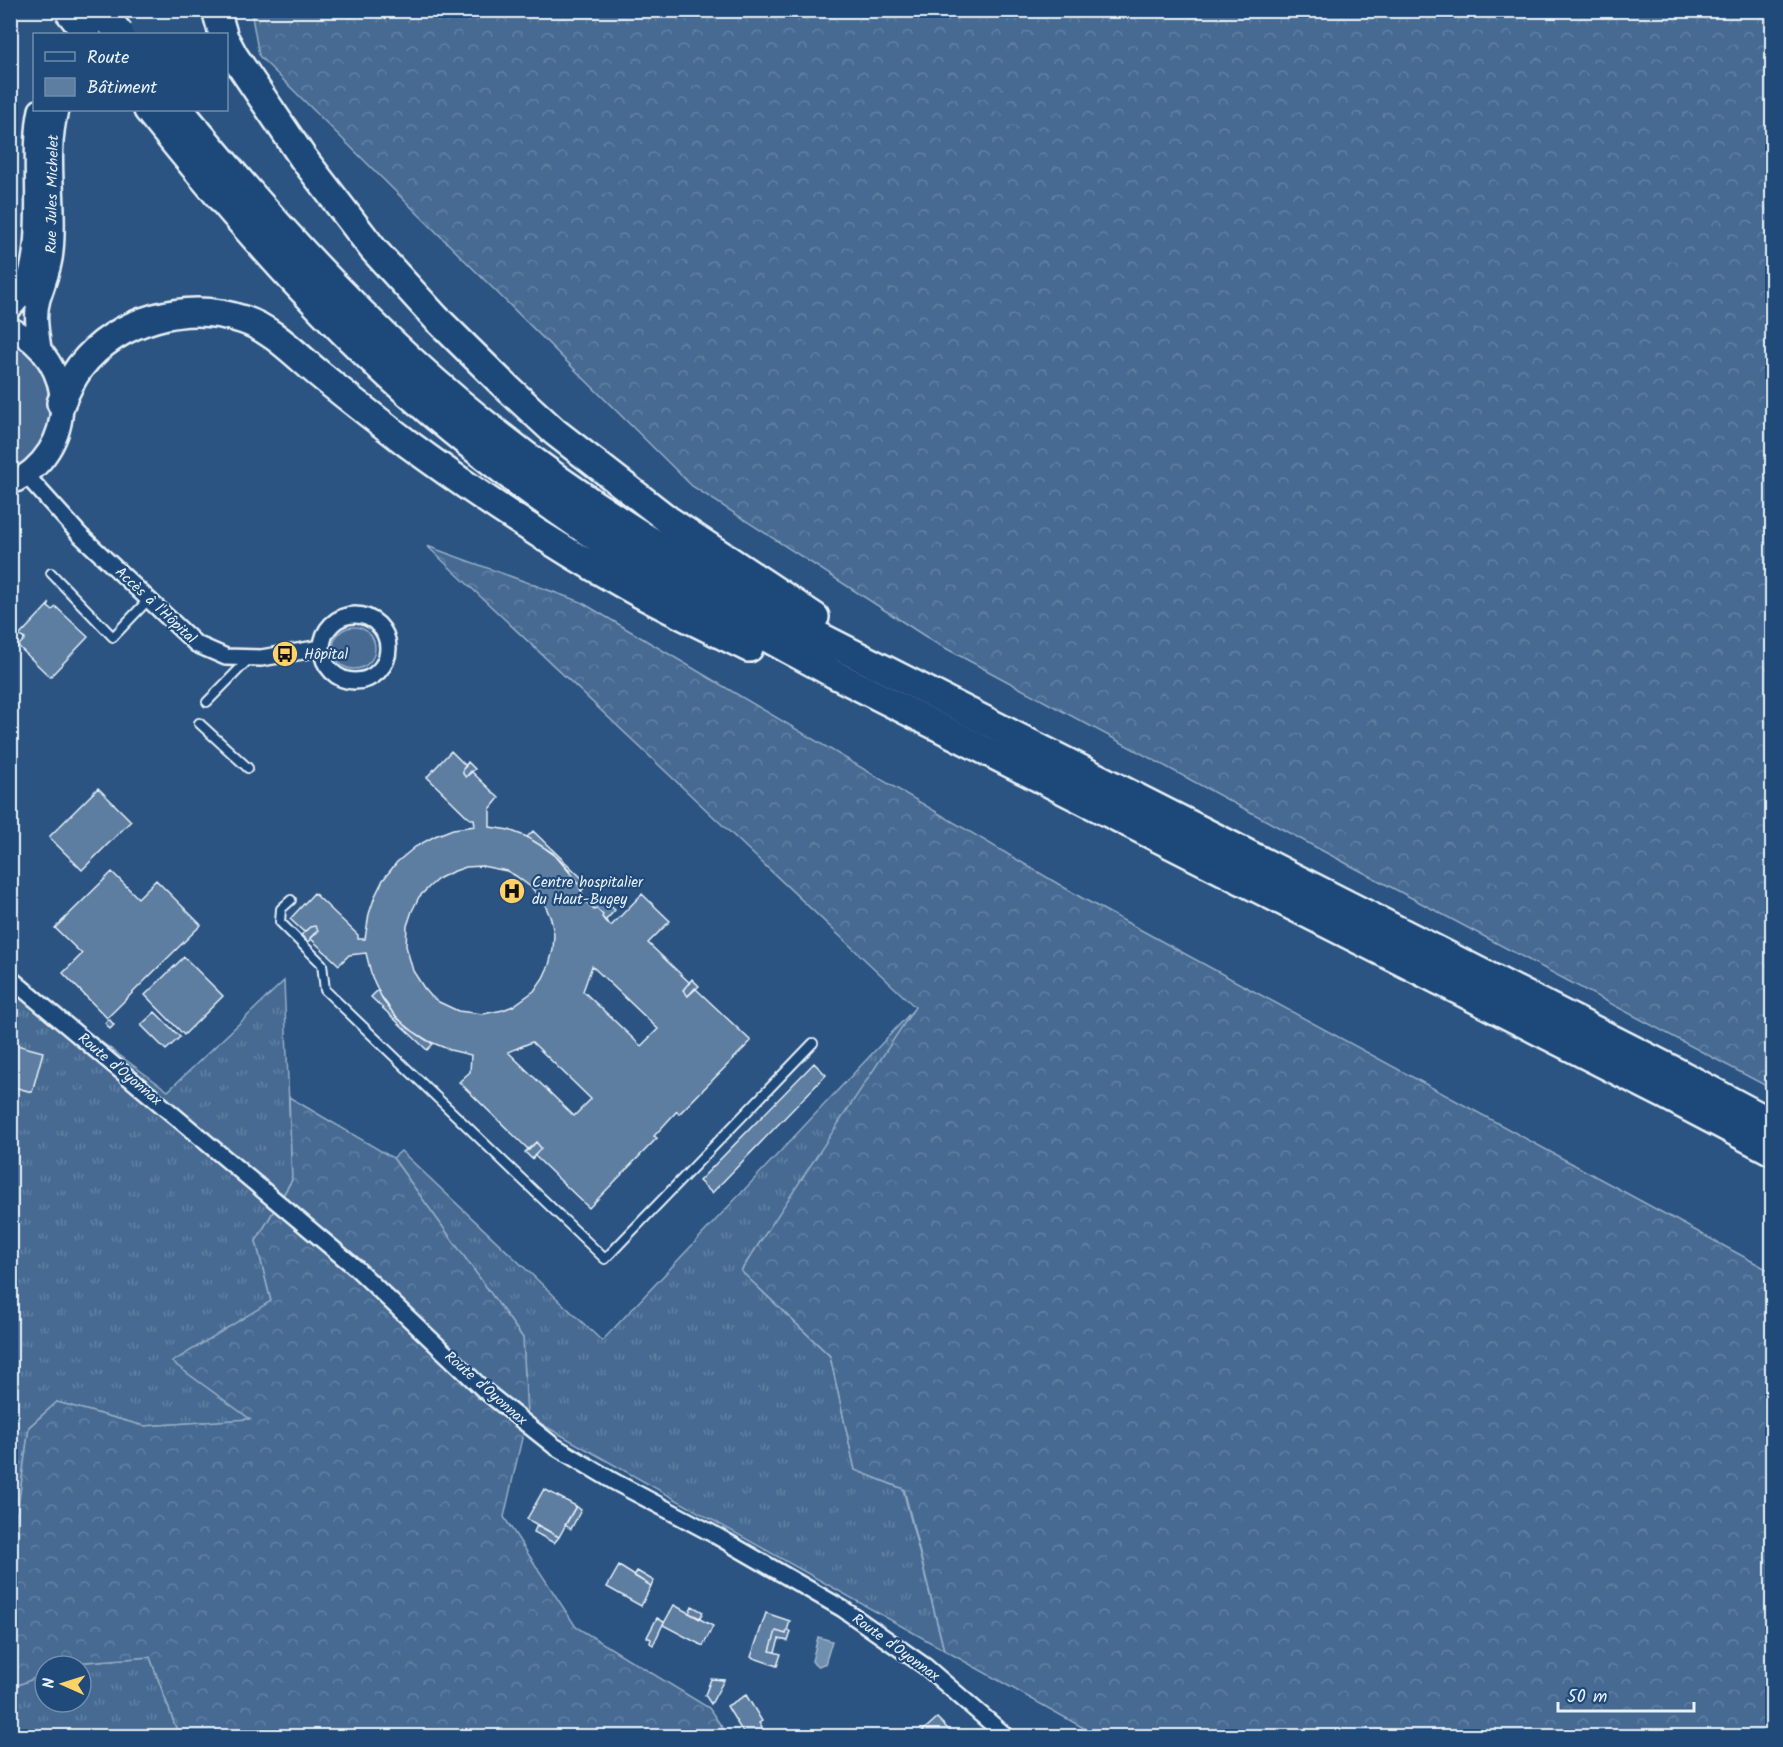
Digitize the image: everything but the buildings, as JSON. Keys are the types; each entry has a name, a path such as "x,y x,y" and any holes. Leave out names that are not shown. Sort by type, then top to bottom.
{"highway":[{"path":"68,10 86,33"},
{"path":"100,10 119,33"},
{"path":"216,10 223,33"},
{"path":"228,45 303,158 374,249 436,318 546,424 667,519 950,704"},
{"path":"149,111 244,227 340,329 393,379 483,455 560,512 627,557 719,612 834,674 1773,1151"},
{"path":"181,111 311,262 412,362 522,453 595,505 696,570 766,609 950,704 1671,1069 1773,1123"},
{"path":"61,403 71,381 89,357 109,340 134,325 187,312 244,320 277,339 354,402 440,467 579,558 649,598 756,651 880,708 1005,761"}],"main road":[{"path":"76,33 94,10"},
{"path":"100,33 117,10"},
{"name":"Rue Jules Michelet","path":"10,308 20,300 34,260 37,237 35,150 40,111"},
{"name":"Rue Jules Michelet","path":"40,350 37,329 38,308 52,251 51,135 57,111"},
{"path":"10,328 25,335 48,360 60,388 61,403 61,420 57,438 40,465 18,480"}],"street":[{"name":"Accès à l'Hôpital","path":"18,480 196,644 226,657 250,658 321,648"},
{"path":"357,614 377,622 387,638 388,648 387,656 379,671 362,681 351,682 333,674 322,658 321,648 328,627 346,615 357,614"},
{"name":"Route d'Oyonnax","path":"10,978 356,1268 486,1390 554,1446 843,1609 926,1667 1006,1737"}],"lane":[{"path":"51,573 113,637 149,599"},
{"path":"207,702 250,658"},
{"path":"199,723 248,768"},
{"path":"291,900 281,909 280,922 322,964 326,990 605,1259 813,1043"}],"green space":[{"path":"251,11 1772,11 1772,1089 934,642 692,486 259,56"},
{"path":"11,341 38,365 49,398 49,416 45,433 37,448 26,461 11,471"},
{"path":"427,546 581,602 1082,898 1772,1272 1772,1736 1098,1736 944,1650 904,1489 855,1470 830,1356 741,1271 915,1007"},
{"path":"354,627 369,633 375,648 369,663 354,669 339,663 333,648 339,633"},
{"path":"16,979 168,1091 284,981 292,1180 256,1241 271,1301 251,1419 144,1426 57,1402 29,1427 11,1559 10,998"},
{"path":"916,1007 741,1271 830,1356 855,1470 903,1489 944,1650 527,1416 523,1338 393,1158 401,1151 602,1341"},
{"path":"289,1097 393,1158 523,1338 527,1416 504,1517 576,1627 709,1708 728,1736 179,1736 150,1657 93,1661 93,1654 33,1654 33,1679 11,1688 11,1559 29,1427 57,1402 144,1426 250,1419 172,1362 271,1301 256,1241 292,1180"},
{"path":"150,1657 179,1736 11,1736 10,1688 33,1679 33,1714 93,1714 93,1661"}],"shaded area":[{"path":"818,1637 832,1641 825,1664 819,1666 812,1661"}],"place":[{"name":"Hôpital","path":"285,654"},
{"name":"Centre hospitalier du Haut-Bugey","path":"512,891"}]}
